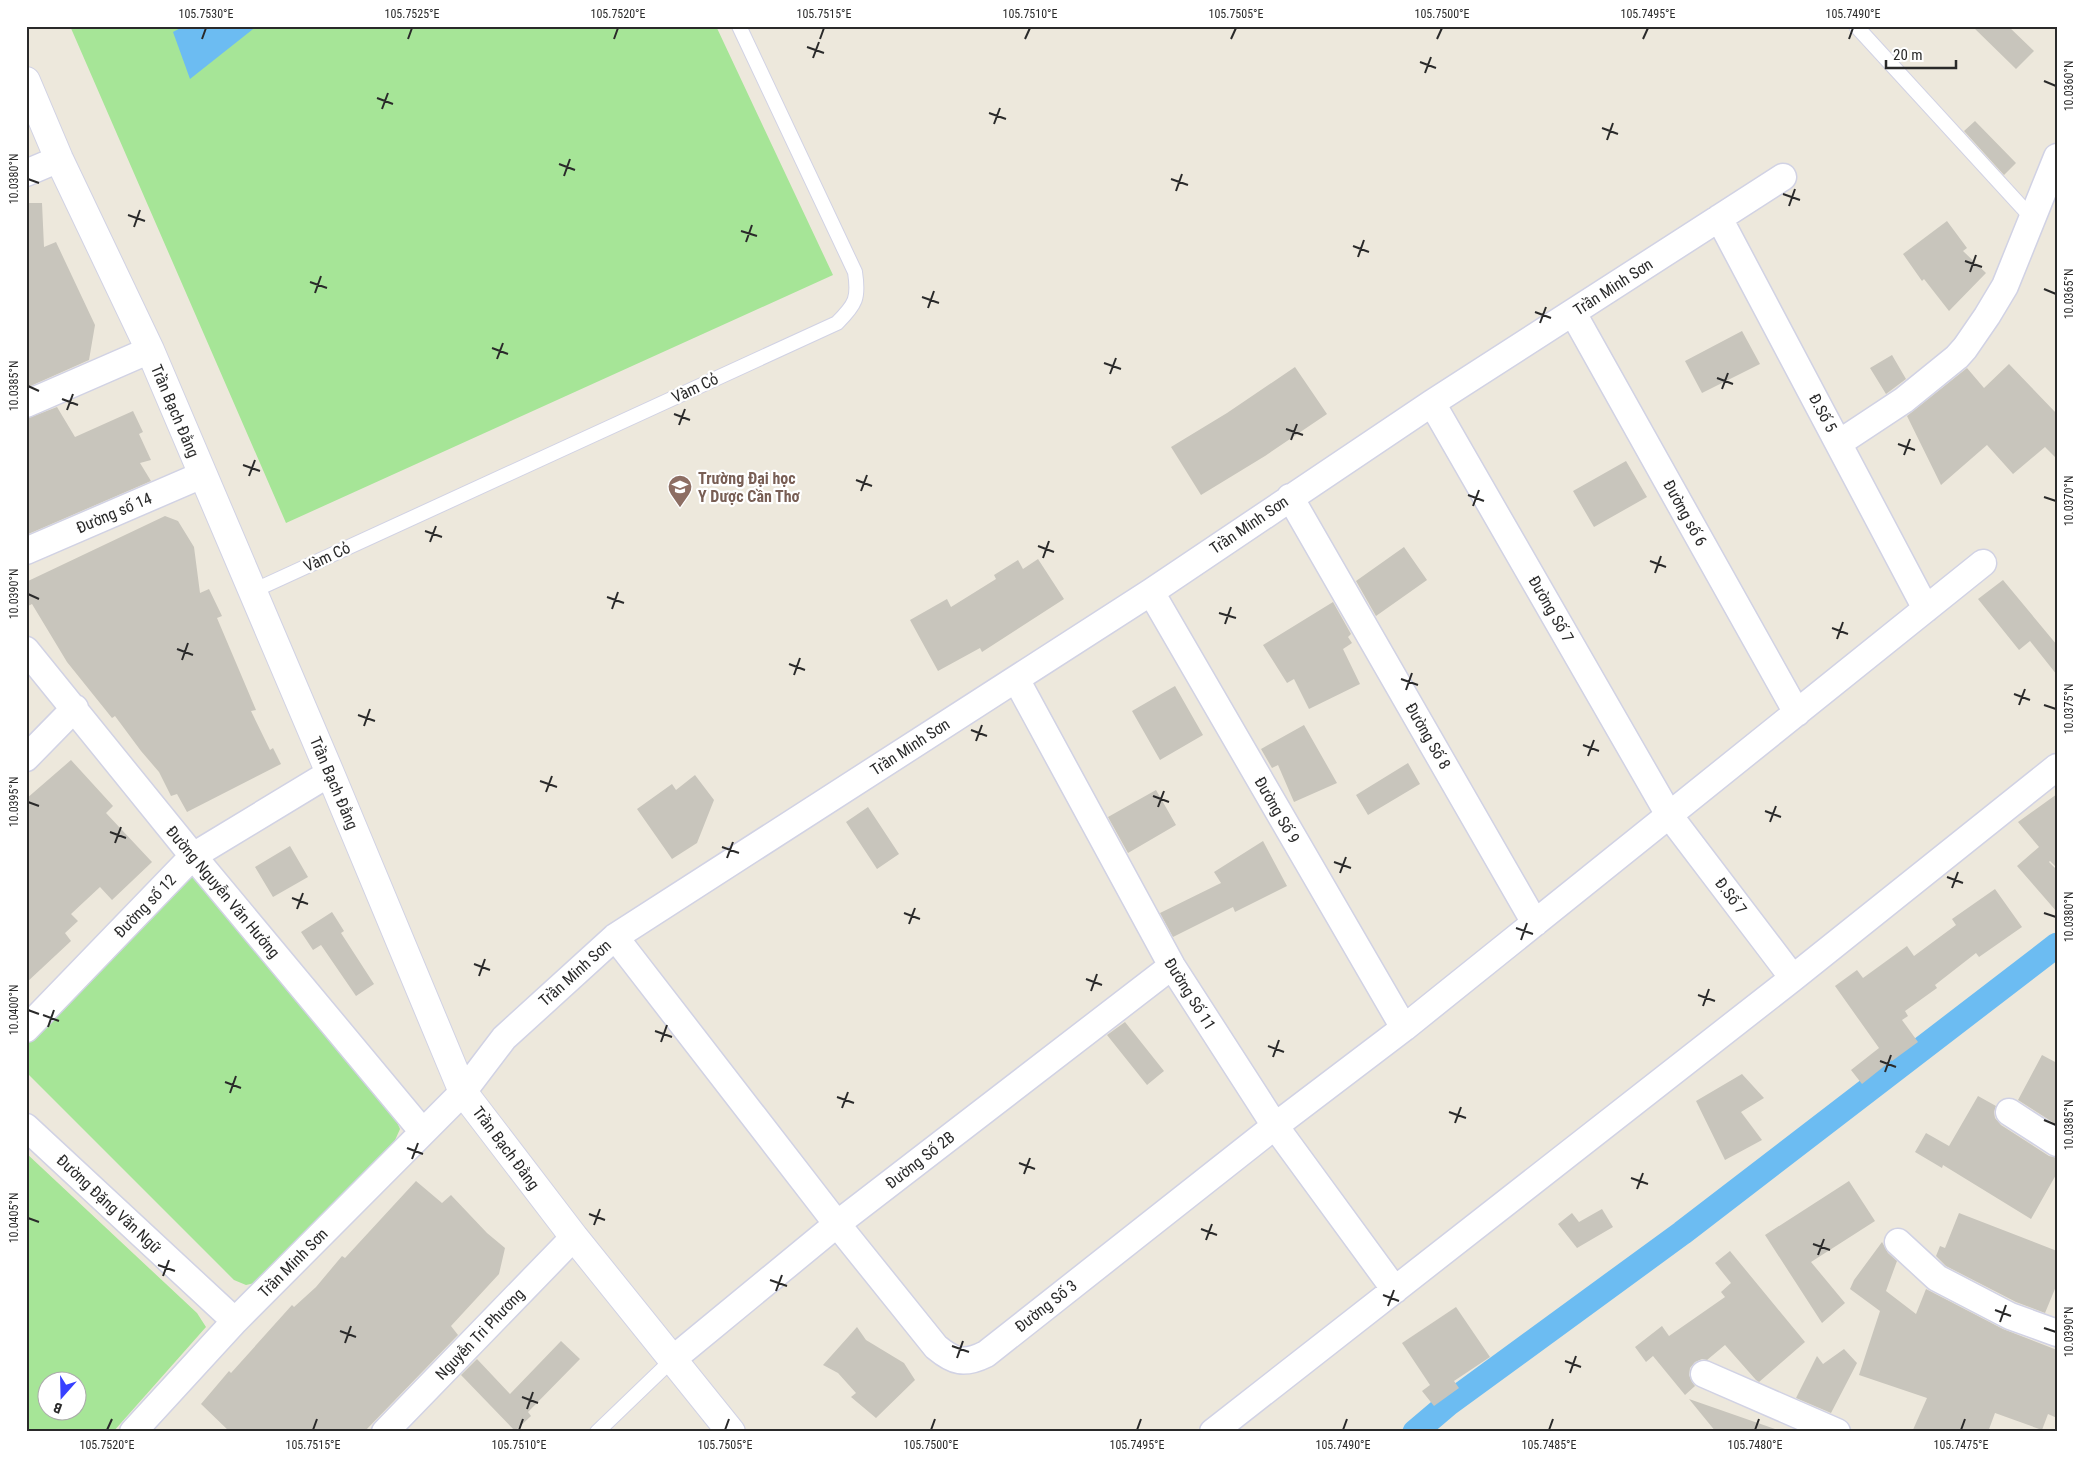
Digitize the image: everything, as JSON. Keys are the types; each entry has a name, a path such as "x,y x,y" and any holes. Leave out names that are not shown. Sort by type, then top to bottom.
{"street":[{"name":"Trần Bạch Đằng","path":"26,80 59,159 150,350 463,1092 574,1237 732,1432"},
{"path":"1839,443 1904,400 1961,353 2005,286 2031,217 2057,157"},
{"path":"26,173 59,159"},
{"name":"Trần Minh Sơn","path":"133,1432 235,1321 463,1092 504,1038 615,937 1151,592 1432,403 1783,177"},
{"name":"Đ.Số 5","path":"1719,218 1926,609"},
{"name":"Đường số 6","path":"1573,313 1797,713"},
{"path":"26,404 150,350"},
{"name":"Đường Số 7","path":"1432,403 1669,815"},
{"name":"Đường số 14","path":"26,551 202,475"},
{"name":"Đường Số 8","path":"1290,497 1535,923"},
{"name":"Đường Số 3","path":"615,937 837,1224 936,1346 947,1356 960,1361 972,1360 986,1354 1275,1126 1404,1028 1984,563"},
{"name":"Đường Số 9","path":"1151,592 1404,1028"},
{"name":"Đường Nguyễn Văn Hưởng","path":"26,650 75,708 193,856 423,1132"},
{"name":"Đường Số 11","path":"1016,679 1172,966 1275,1126 1395,1290"},
{"path":"26,758 75,708"},
{"path":"1214,1432 1793,978 2057,767"},
{"name":"Đường số 12","path":"26,1029 193,856 330,773"},
{"name":"Đ.Số 7","path":"1669,815 1793,978"},
{"name":"Đường Số 2B","path":"673,1359 837,1224 1172,966"},
{"path":"2008,1112 2057,1143"},
{"name":"Đường Đặng Văn Ngữ","path":"26,1127 235,1321"},
{"name":"Nguyễn Tri Phương","path":"385,1432 574,1237"},
{"path":"1898,1242 1937,1278 2010,1316 2057,1333"},
{"path":"1704,1374 1837,1432"}],"lane":[{"name":"Vàm Cỏ","path":"253,592 837,323 849,311 858,292 855,272 738,26"},
{"path":"1856,26 2031,217"},
{"path":"597,1432 673,1359"}],"green space":[{"path":"70,26 716,26 833,275 286,523"},
{"path":"199,872 396,1120 400,1129 392,1147 259,1282 246,1285 234,1280 26,1072 26,1045 181,881"},
{"path":"26,1153 197,1313 206,1327 113,1432 26,1432"}],"water":[{"path":"184,26 257,26 190,79 173,32"}],"building":[{"path":"1972,26 2008,26 2034,51 2016,69"},
{"path":"1975,121 2016,163 2004,175 1964,131"},
{"path":"26,203 42,203 44,247 56,242 95,325 89,360 26,388"},
{"path":"1947,221 1967,248 1963,251 1986,273 1949,311 1924,279 1922,281 1903,254"},
{"path":"1742,331 1760,364 1702,393 1685,361"},
{"path":"1892,355 1906,379 1886,394 1870,368"},
{"path":"2009,364 2057,414 2057,459 2045,447 2013,474 1987,445 1941,485 1907,416 1967,368 1984,388"},
{"path":"1295,367 1327,414 1265,456 1201,495 1171,447 1227,413"},
{"path":"57,407 75,437 133,411 143,432 139,434 151,460 140,463 151,481 26,535 26,419"},
{"path":"1626,461 1647,497 1594,527 1573,491"},
{"path":"165,516 178,521 194,547 200,593 209,589 222,616 217,618 256,710 251,711 270,750 273,748 281,764 187,812 177,794 171,796 159,772 115,716 112,718 67,662 32,604 26,607 26,582"},
{"path":"1404,547 1427,580 1376,616 1356,581"},
{"path":"1038,559 1064,599 982,652 980,648 938,671 910,620 947,599 951,607 996,579 994,575 1018,560 1023,569"},
{"path":"2003,580 2057,645 2057,675 2030,641 2019,650 1978,599"},
{"path":"1333,602 1351,634 1348,637 1352,643 1343,649 1360,684 1309,709 1294,679 1287,683 1263,645"},
{"path":"1175,686 1203,735 1160,760 1132,711"},
{"path":"1304,725 1337,783 1294,802 1278,765 1272,768 1261,749"},
{"path":"71,760 113,806 106,813 152,862 112,900 100,887 71,914 78,921 65,933 71,941 26,983 26,799"},
{"path":"1408,763 1420,784 1368,815 1356,795"},
{"path":"695,775 714,800 697,843 672,859 637,809 672,784 676,790"},
{"path":"1156,790 1176,825 1128,853 1108,817"},
{"path":"2057,794 2057,868 2049,862 2057,870 2057,912 2017,866 2039,847 2018,822"},
{"path":"868,807 899,854 877,869 846,822"},
{"path":"1263,841 1287,886 1235,912 1233,907 1173,937 1160,913 1221,883 1214,872"},
{"path":"290,846 308,877 273,897 255,867"},
{"path":"1995,889 2022,927 1979,957 1976,953 1935,985 1937,988 1905,1011 1908,1016 1902,1020 1918,1042 1862,1084 1851,1070 1879,1048 1835,986 1857,970 1863,978 1907,946 1914,956 1956,925 1952,919"},
{"path":"332,912 344,931 341,933 374,984 356,996 321,945 313,950 301,932"},
{"path":"1125,1022 1164,1071 1147,1085 1107,1035"},
{"path":"2042,1055 2057,1063 2057,1125 2018,1100"},
{"path":"1742,1074 1764,1098 1741,1112 1762,1140 1725,1160 1696,1101"},
{"path":"1978,1096 1996,1106 1995,1118 2001,1125 2049,1156 2057,1158 2057,1173 2031,1219 1943,1165 1942,1168 1915,1152 1926,1133 1949,1146"},
{"path":"416,1181 442,1203 451,1195 487,1233 505,1248 499,1274 451,1326 458,1335 364,1432 230,1432 201,1404 229,1371 231,1373 292,1305 294,1307 316,1287 342,1256 345,1258"},
{"path":"1849,1181 1875,1221 1811,1262 1845,1303 1822,1323 1765,1235"},
{"path":"1602,1209 1613,1227 1577,1248 1558,1224 1572,1213 1579,1222"},
{"path":"1959,1213 2057,1251 2057,1284 2045,1313 2016,1302 1946,1266 1936,1256 1940,1246 1945,1248"},
{"path":"1882,1242 1888,1253 1897,1261 1886,1291 1916,1314 1926,1289 2003,1329 2057,1350 2057,1418 2048,1414 2042,1430 1995,1413 1988,1432 1912,1432 1927,1398 1859,1375 1880,1311 1850,1289 1854,1280"},
{"path":"1730,1251 1805,1342 1759,1382 1725,1345 1707,1360 1702,1359 1695,1362 1690,1368 1689,1375 1695,1386 1685,1395 1653,1356 1646,1362 1635,1347 1662,1326 1669,1336 1725,1297 1721,1292 1731,1283 1715,1263"},
{"path":"1456,1307 1490,1357 1454,1381 1459,1388 1434,1406 1422,1391 1430,1385 1402,1343"},
{"path":"857,1327 866,1340 904,1363 915,1380 876,1418 851,1397 856,1393 838,1373 823,1365"},
{"path":"561,1341 580,1359 528,1412 531,1416 515,1431 461,1375 477,1359 510,1394"},
{"path":"1844,1349 1857,1363 1831,1413 1796,1398 1817,1356 1823,1364"},
{"path":"1689,1399 1775,1429 1774,1432 1716,1432"}],"waterway":[{"path":"1415,1432 1448,1404 1682,1233 2057,945"}],"place":[{"name":"Trường Đại học Y Dược Cần Thơ","path":"680,508"}]}
